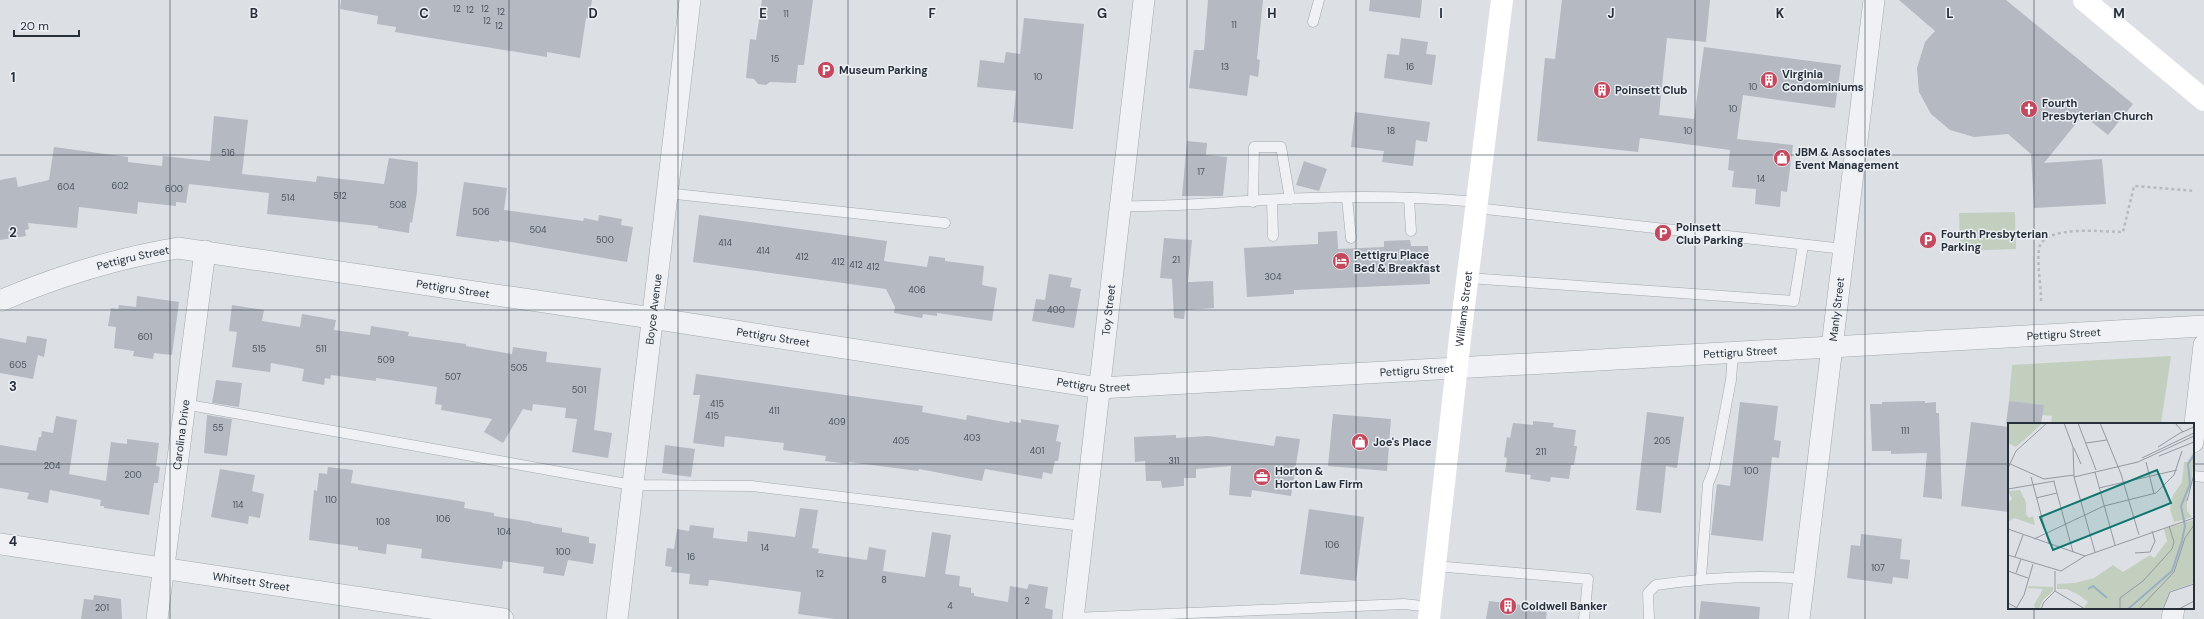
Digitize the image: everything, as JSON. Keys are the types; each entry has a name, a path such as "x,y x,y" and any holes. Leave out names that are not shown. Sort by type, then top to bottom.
{"street":[{"name":"Boyce Avenue","path":"617,619 666,193 690,0"},
{"name":"Toy Street","path":"1073,618 1144,0"},
{"name":"Williams Street","path":"1430,613 1457,367 1502,0"},
{"name":"Manly Street","path":"1798,619 1874,0"},
{"path":"2084,0 2204,100"},
{"name":"Pettigru Street","path":"0,301 68,277 142,254 178,248 652,318 1100,388 2204,326"},
{"name":"Carolina Drive","path":"157,619 205,251"},
{"path":"2194,433 2204,345"},
{"name":"Whitsett Street","path":"0,544 164,567 503,619"},
{"path":"2172,619 2174,609"}],"lane":[{"path":"1313,22 1319,0"},
{"path":"1253,202 1254,147 1281,147 1290,199"},
{"path":"666,193 944,223"},
{"path":"1348,198 1351,238"},
{"path":"1120,206 1151,207 1290,199 1410,198 1803,246 1844,249"},
{"path":"1410,198 1411,231"},
{"path":"1272,200 1273,236"},
{"path":"1468,278 1794,300 1803,246"},
{"path":"1701,578 1708,484 1714,469 1731,380 1733,352"},
{"path":"184,404 632,484 752,486 1083,526"},
{"path":"2194,476 2204,477"},
{"path":"1435,566 1588,579 1584,619"},
{"path":"1649,619 1648,593 1650,588 1656,585 1701,578 1778,576 1804,579"},
{"path":"1073,618 1404,604 1430,613"}],"path":[{"path":"2041,302 2039,248 2046,237 2057,232 2123,232 2134,186 2194,191"}],"green space":[{"path":"2015,212 2016,249 1960,251 1959,213"},
{"path":"2171,356 2161,423 2051,423 2052,416 2042,415 2043,405 2009,401 2012,365"}],"building":[{"path":"341,0 592,0 589,19 586,18 580,58 547,52 547,57 395,32 396,27 377,24 378,16 340,9"},
{"path":"762,0 813,0 804,65 798,65 796,83 770,82 766,85 758,84 754,79 746,78 750,39 756,40"},
{"path":"1208,0 1263,0 1257,59 1260,60 1258,77 1250,75 1247,96 1189,88 1194,50 1204,50"},
{"path":"1370,0 1422,0 1420,18 1369,11"},
{"path":"1562,0 1710,0 1706,42 1667,38 1659,115 1694,119 1704,47 1841,65 1835,108 1743,95 1737,139 1793,145 1787,192 1781,191 1780,207 1755,204 1756,189 1732,187 1734,171 1728,170 1730,150 1640,138 1638,152 1537,141 1545,58 1555,59"},
{"name":"Fourth Presbyterian Church","path":"1899,0 2006,0 2133,104 2108,135 2083,115 2044,163 2102,159 2106,204 2034,208 2031,154 2008,134 1974,137 1950,130 1931,114 1919,92 1917,68 1925,42 1935,31"},
{"path":"1024,18 1084,24 1073,129 1013,122 1016,91 977,87 980,60 1004,63 1006,52 1020,54"},
{"path":"1401,38 1428,42 1426,54 1436,55 1432,85 1384,78 1387,54 1399,55"},
{"path":"1355,112 1430,122 1427,142 1416,140 1413,166 1382,162 1384,151 1351,147"},
{"path":"214,116 248,120 242,174 316,182 317,176 384,184 389,158 418,162 417,192 409,233 378,228 378,226 267,214 269,193 189,184 186,203 176,202 176,206 138,202 137,214 79,207 77,228 28,223 29,229 25,230 26,236 0,240 0,180 16,177 18,187 49,180 54,147 128,157 128,162 162,166 163,156 210,161"},
{"path":"1187,141 1207,143 1206,155 1227,157 1223,196 1182,196"},
{"path":"1304,161 1327,169 1319,191 1296,185"},
{"path":"464,182 507,188 504,210 583,221 584,218 598,221 599,215 622,219 621,225 633,227 627,262 499,240 499,242 456,236"},
{"path":"699,215 887,241 884,261 927,267 929,256 945,258 945,261 984,266 982,285 997,288 992,321 937,313 937,316 923,314 922,318 894,313 895,307 886,289 693,262"},
{"path":"1337,231 1338,249 1384,247 1384,241 1410,240 1411,246 1428,246 1430,284 1294,290 1294,294 1247,297 1244,248 1318,244 1318,232"},
{"path":"1164,238 1192,240 1188,282 1213,281 1214,308 1185,310 1184,319 1174,318 1172,279 1160,278"},
{"path":"1049,274 1072,278 1070,287 1081,289 1074,328 1032,321 1036,299 1045,300"},
{"path":"137,296 179,302 172,355 154,353 153,359 133,356 134,351 114,348 116,327 108,326 111,308 118,309 119,305 136,307"},
{"path":"232,305 264,310 262,321 300,327 302,314 336,320 334,330 370,335 371,326 409,332 408,336 466,344 466,346 512,354 513,347 547,352 546,362 601,368 594,430 612,433 608,458 572,452 577,419 565,418 566,408 533,404 532,411 523,409 503,443 484,432 492,419 441,410 442,405 435,404 437,387 376,378 376,381 331,375 330,379 325,378 324,385 302,381 304,369 271,363 270,372 232,367 237,332 229,331"},
{"path":"27,336 47,339 44,357 38,355 33,379 0,373 0,338 26,343"},
{"path":"696,374 923,406 922,412 966,420 967,415 1009,423 1010,421 1021,423 1021,419 1059,425 1056,441 1061,442 1058,461 1055,461 1052,474 1043,472 1042,479 985,469 982,481 919,469 918,471 849,462 849,464 825,461 826,456 783,450 784,443 725,436 724,447 693,443 700,395 693,395"},
{"path":"216,380 242,383 239,407 212,403"},
{"path":"1925,401 1925,403 1936,402 1936,413 1939,413 1942,499 1923,497 1927,453 1891,454 1891,451 1872,451 1870,404 1882,404 1882,402"},
{"path":"2009,401 2044,405 2041,423 2006,424"},
{"path":"1740,402 1778,406 1774,440 1781,441 1779,458 1772,457 1763,541 1711,535 1717,484 1730,486"},
{"path":"1647,412 1684,417 1677,468 1666,466 1661,513 1636,510"},
{"name":"Joe's Place","path":"1333,414 1391,419 1387,471 1328,466"},
{"path":"207,415 232,419 227,456 204,453"},
{"path":"56,416 77,420 69,474 106,481 111,442 127,444 127,439 159,443 156,466 160,467 158,483 154,483 149,515 104,508 104,506 100,506 101,500 50,490 48,503 27,499 29,493 0,488 0,445 36,451 42,431 53,433"},
{"path":"1533,421 1554,423 1553,427 1576,430 1574,446 1577,446 1574,465 1571,465 1569,479 1551,477 1550,482 1530,479 1531,475 1505,472 1507,458 1504,457 1507,437 1510,438 1513,423 1533,425"},
{"path":"1971,422 2008,427 2008,512 1961,506"},
{"path":"1176,435 1176,438 1208,436 1274,446 1276,436 1300,439 1291,496 1252,490 1251,497 1229,495 1231,466 1196,469 1196,478 1184,478 1184,486 1162,488 1161,481 1146,481 1145,461 1135,462 1134,437"},
{"path":"665,445 695,449 691,477 662,473"},
{"path":"328,467 353,470 351,483 465,502 464,508 494,513 494,516 562,528 562,532 589,537 589,543 596,544 593,564 568,560 564,576 543,573 544,567 503,561 502,569 421,558 422,549 387,544 386,554 358,550 358,547 309,540 314,490 317,491 319,473 327,474"},
{"path":"220,469 255,475 252,491 264,494 260,518 249,516 248,524 211,517"},
{"path":"800,508 818,510 812,548 819,549 818,553 867,560 869,547 886,550 883,571 925,577 932,532 951,535 945,574 960,576 959,586 971,588 971,593 974,593 974,596 1008,602 1010,586 1027,589 1029,584 1048,587 1045,608 1053,610 1052,619 835,619 798,614 801,592 712,580 709,580 708,586 689,584 690,574 671,572 672,567 665,566 667,548 674,549 677,529 689,531 690,525 714,528 713,538 747,542 748,531 795,537"},
{"path":"1309,509 1364,517 1356,581 1300,574"},
{"path":"1861,534 1902,539 1900,559 1910,560 1908,579 1893,577 1892,584 1847,578 1851,545 1860,546"},
{"path":"94,595 121,599 122,619 81,619 84,599 93,600"},
{"name":"Coldwell Banker","path":"1489,601 1547,608 1546,619 1486,619"},
{"path":"1701,601 1760,607 1759,619 1699,619"}],"place":[{"name":"Museum Parking","path":"826,70"},
{"name":"Virginia Condominiums","path":"1769,80"},
{"name":"Poinsett Club","path":"1602,90"},
{"name":"Fourth Presbyterian Church","path":"2029,109"},
{"name":"JBM & Associates Event Management","path":"1782,158"},
{"name":"Poinsett Club Parking","path":"1663,233"},
{"name":"Fourth Presbyterian Parking","path":"1928,240"},
{"name":"Pettigru Place Bed & Breakfast","path":"1341,261"},
{"name":"Joe's Place","path":"1360,442"},
{"name":"Horton & Horton Law Firm","path":"1262,477"},
{"name":"Coldwell Banker","path":"1508,606"}]}
